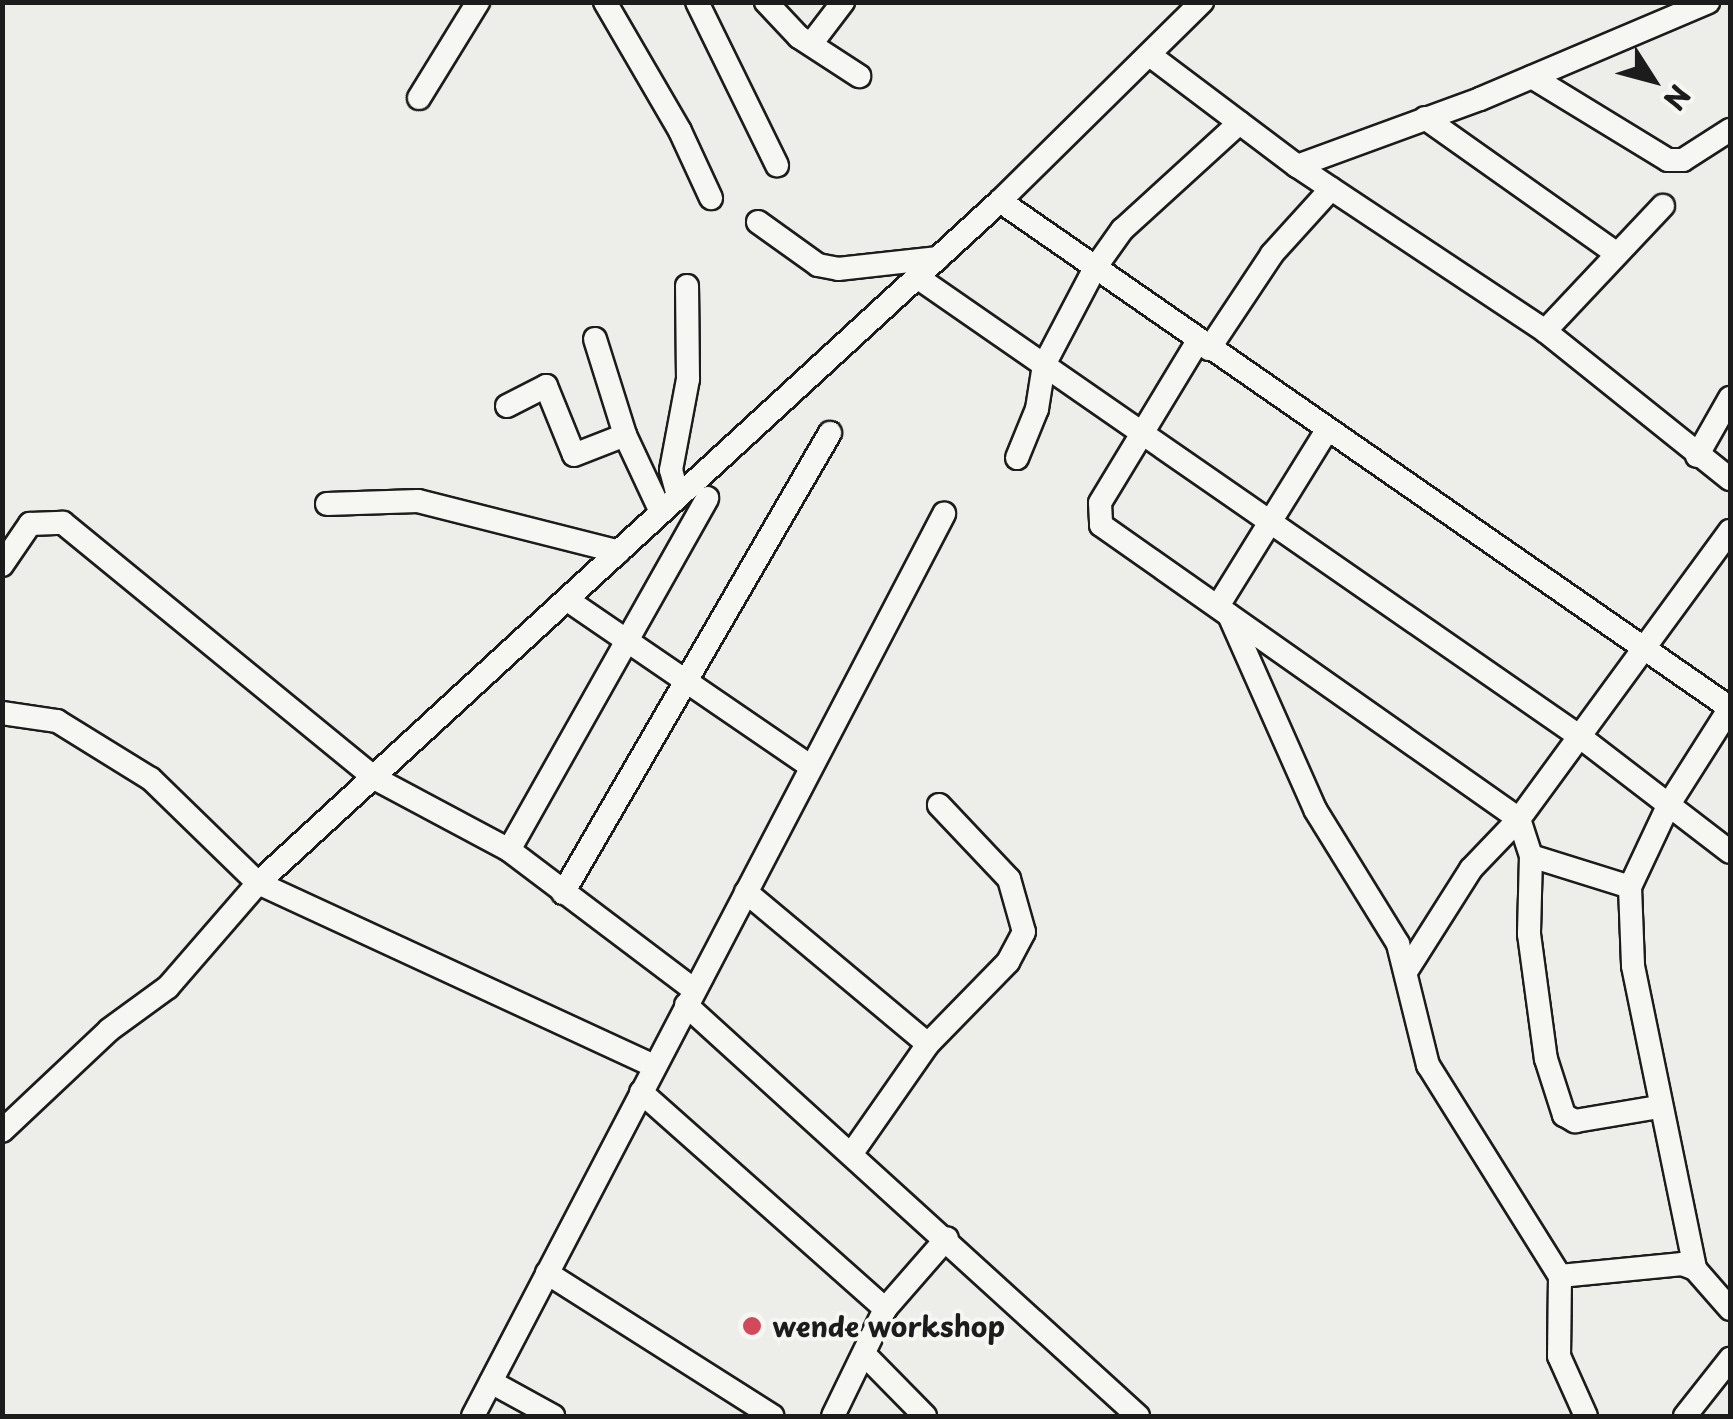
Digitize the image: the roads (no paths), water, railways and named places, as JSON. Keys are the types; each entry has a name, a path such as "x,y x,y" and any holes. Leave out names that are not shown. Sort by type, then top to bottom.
{"street":[{"path":"420,98 478,2"},
{"path":"605,2 680,130 711,198"},
{"path":"697,2 777,165"},
{"path":"766,2 811,44 859,76"},
{"path":"811,44 844,2"},
{"path":"2,1131 109,1030 168,986 258,884 938,258 1151,56 1202,2"},
{"path":"1298,166 1532,77 1708,2"},
{"path":"1151,56 1298,166 1545,331 1697,456 1730,478"},
{"path":"1532,77 1668,160 1683,160 1730,130"},
{"path":"1425,118 1614,252"},
{"path":"1016,458 1044,365 1096,268 1122,230 1239,123"},
{"path":"1331,189 1272,254 1142,431 1100,502 1101,525 1520,820 1531,856 1529,934 1546,1059 1564,1114 1575,1121 1659,1107"},
{"path":"1000,200 1730,708 1670,804 1630,887 1633,966 1695,1270"},
{"path":"1545,331 1614,252 1662,206"},
{"path":"758,222 818,266 838,269 938,258"},
{"path":"917,277 1580,736 1730,852"},
{"path":"670,504 670,470 688,379 687,286"},
{"path":"596,339 625,435 670,504"},
{"path":"507,406 546,386 574,455 625,435"},
{"path":"1697,456 1730,398"},
{"path":"1223,610 1270,518 1326,430"},
{"path":"563,893 830,433"},
{"path":"510,850 706,498"},
{"path":"326,504 418,501 619,552"},
{"path":"473,1416 944,514"},
{"path":"2,565 30,524 63,523 376,779 510,850 690,998 852,1154 1138,1416"},
{"path":"1407,970 1471,869 1520,820 1730,531"},
{"path":"568,600 811,767"},
{"path":"1223,610 1316,812 1407,970 1428,1065 1560,1276 1559,1356 1586,1416"},
{"path":"2,714 58,722 150,779 258,884 654,1066"},
{"path":"852,1154 928,1044 1008,962 1024,932 1009,879 939,805"},
{"path":"1531,856 1630,887"},
{"path":"746,892 928,1044"},
{"path":"641,1092 885,1309"},
{"path":"833,1416 885,1309 948,1238"},
{"path":"1560,1276 1682,1264 1695,1270 1730,1309"},
{"path":"547,1273 772,1416"},
{"path":"864,1354 925,1416"},
{"path":"1685,1416 1730,1358"},
{"path":"491,1382 553,1416"}],"place":[{"name":"wende workshop","path":"752,1326"}]}
